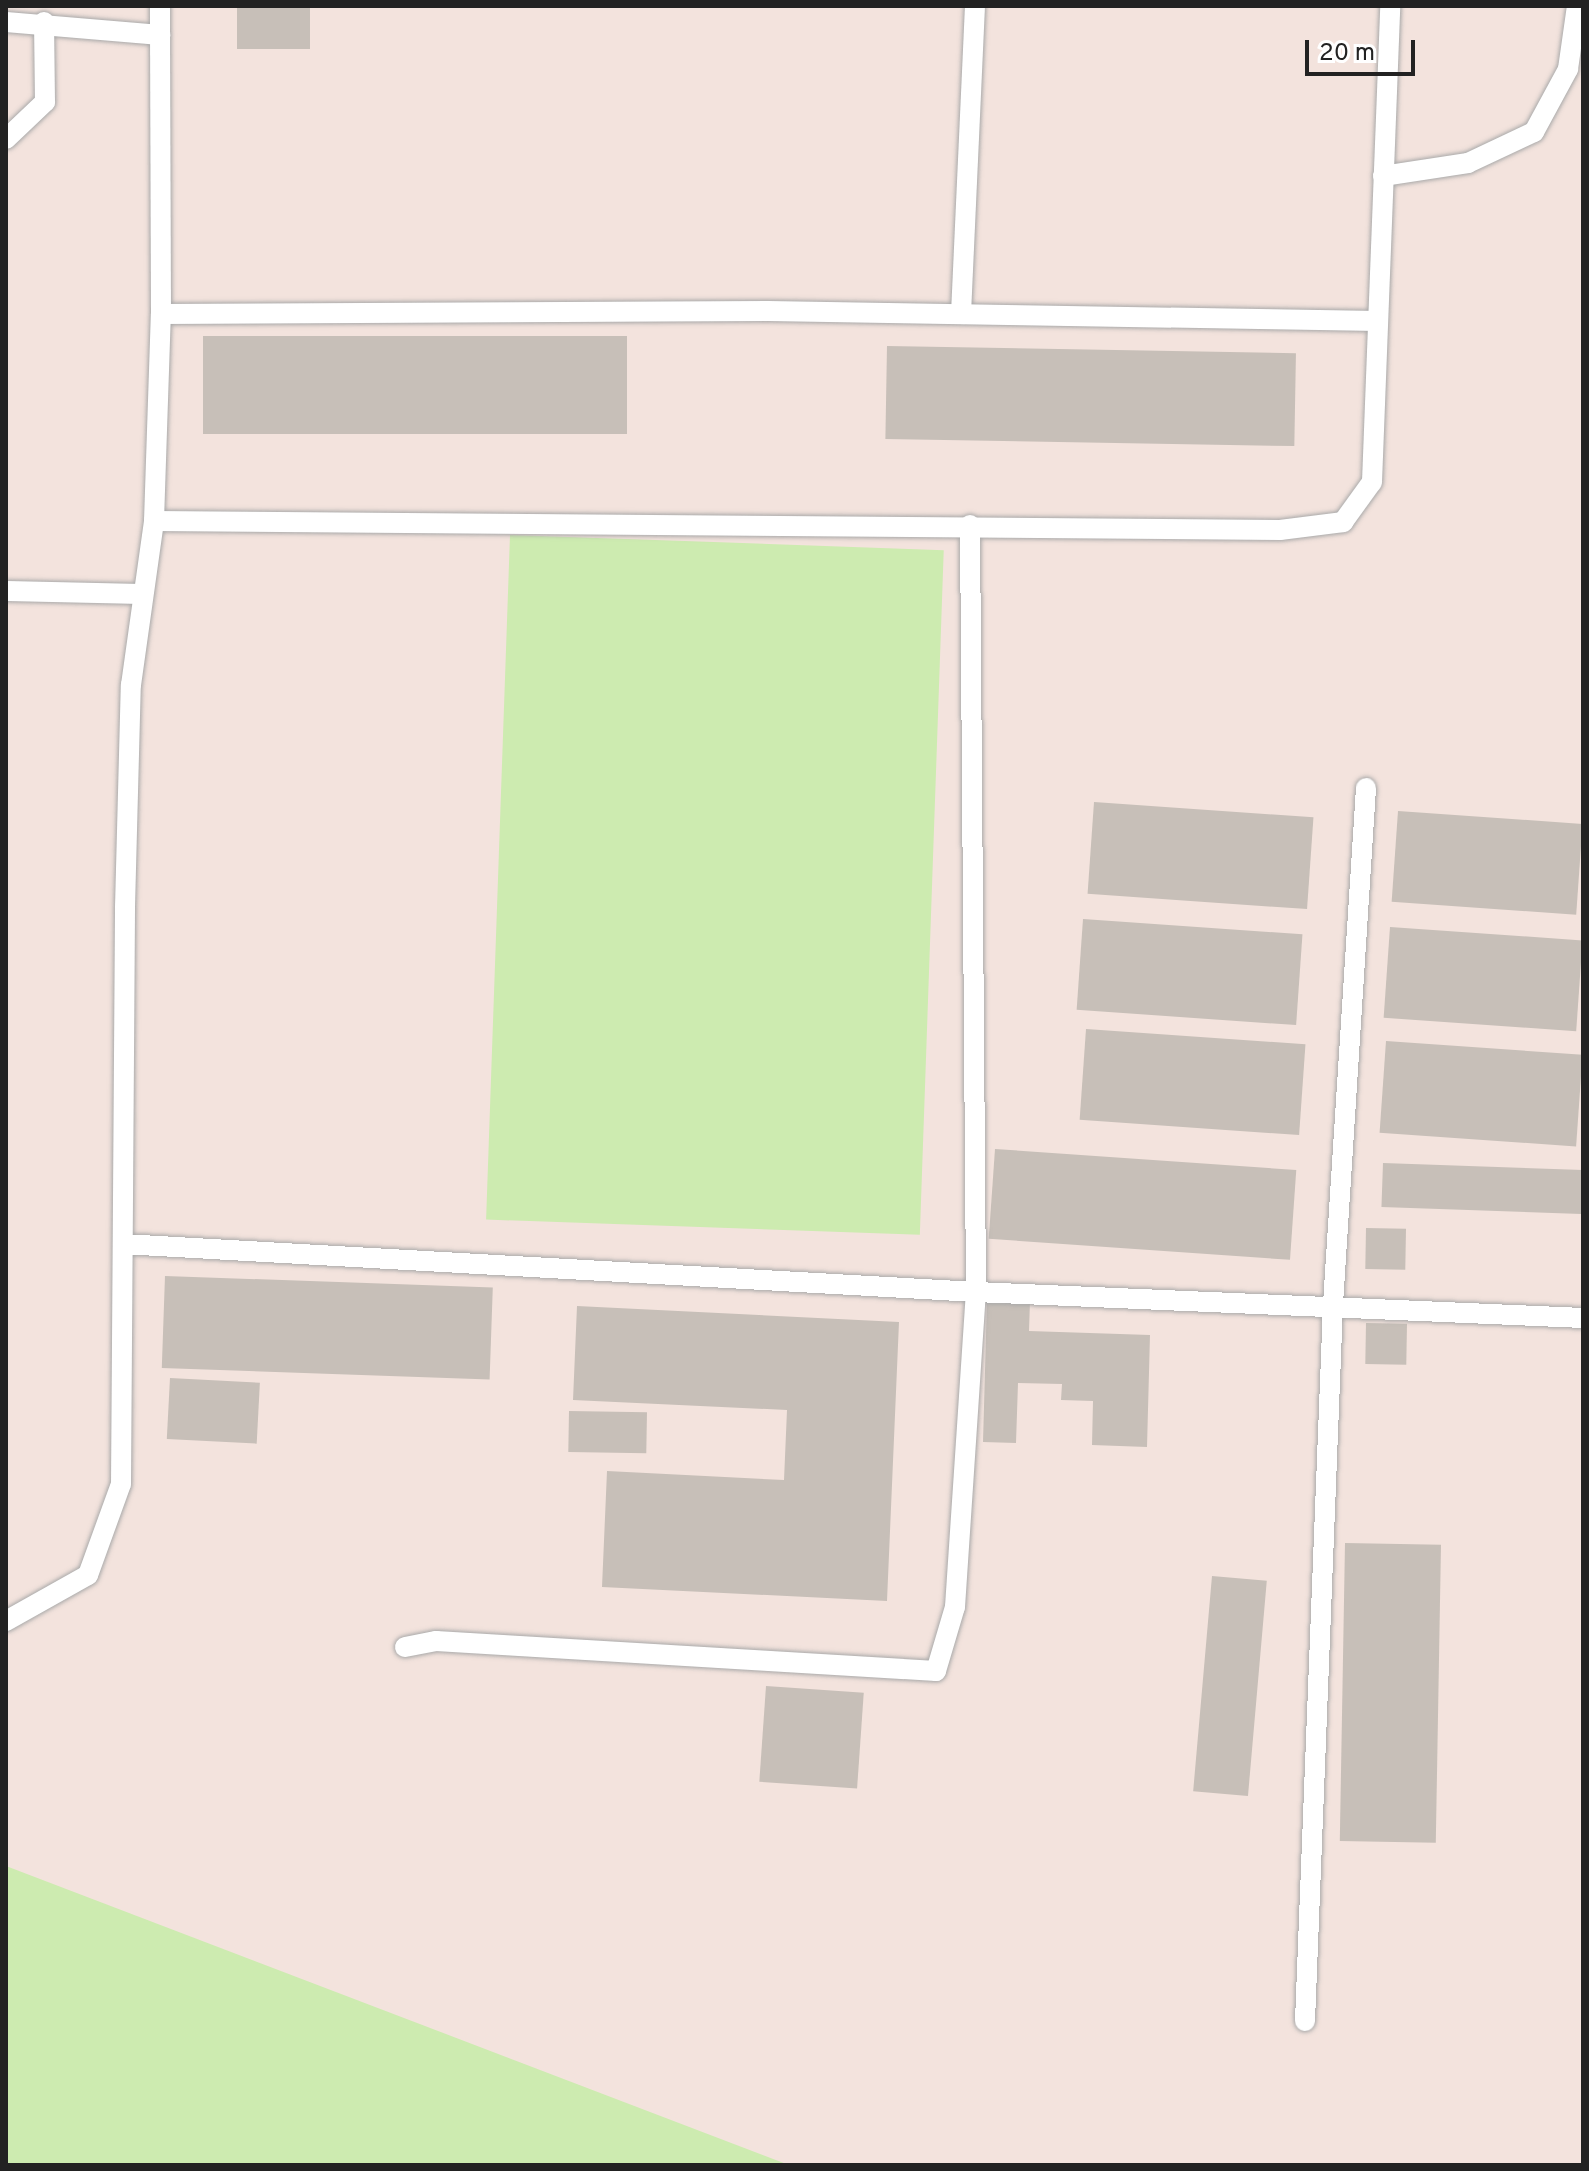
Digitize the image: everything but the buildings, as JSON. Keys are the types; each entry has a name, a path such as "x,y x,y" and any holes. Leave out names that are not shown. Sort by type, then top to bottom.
{"lane":[{"path":"6,1621 88,1575 121,1484 130,717 154,521 161,314 160,6"},
{"path":"961,314 975,6"},
{"path":"154,521 970,525 1280,530 1343,522 1372,482 1390,6"},
{"path":"1383,176 1468,163 1534,132 1568,69 1577,6"},
{"path":"6,22 44,22 160,35"},
{"path":"6,139 45,102 44,22"},
{"path":"161,314 961,314 1378,321"},
{"path":"405,1647 436,1641 936,1671 955,1607 976,1292 970,525"},
{"path":"6,591 143,594"},
{"path":"1305,2021 1333,1304 1366,788"},
{"path":"123,1244 976,1292 1333,1304 1583,1318"}],"shaded area":[{"path":"6,6 1583,6 1583,2165 6,2165"}],"green space":[{"path":"510,535 944,550 920,1235 486,1220"},
{"path":"6,1866 789,2165 6,2165"}]}
